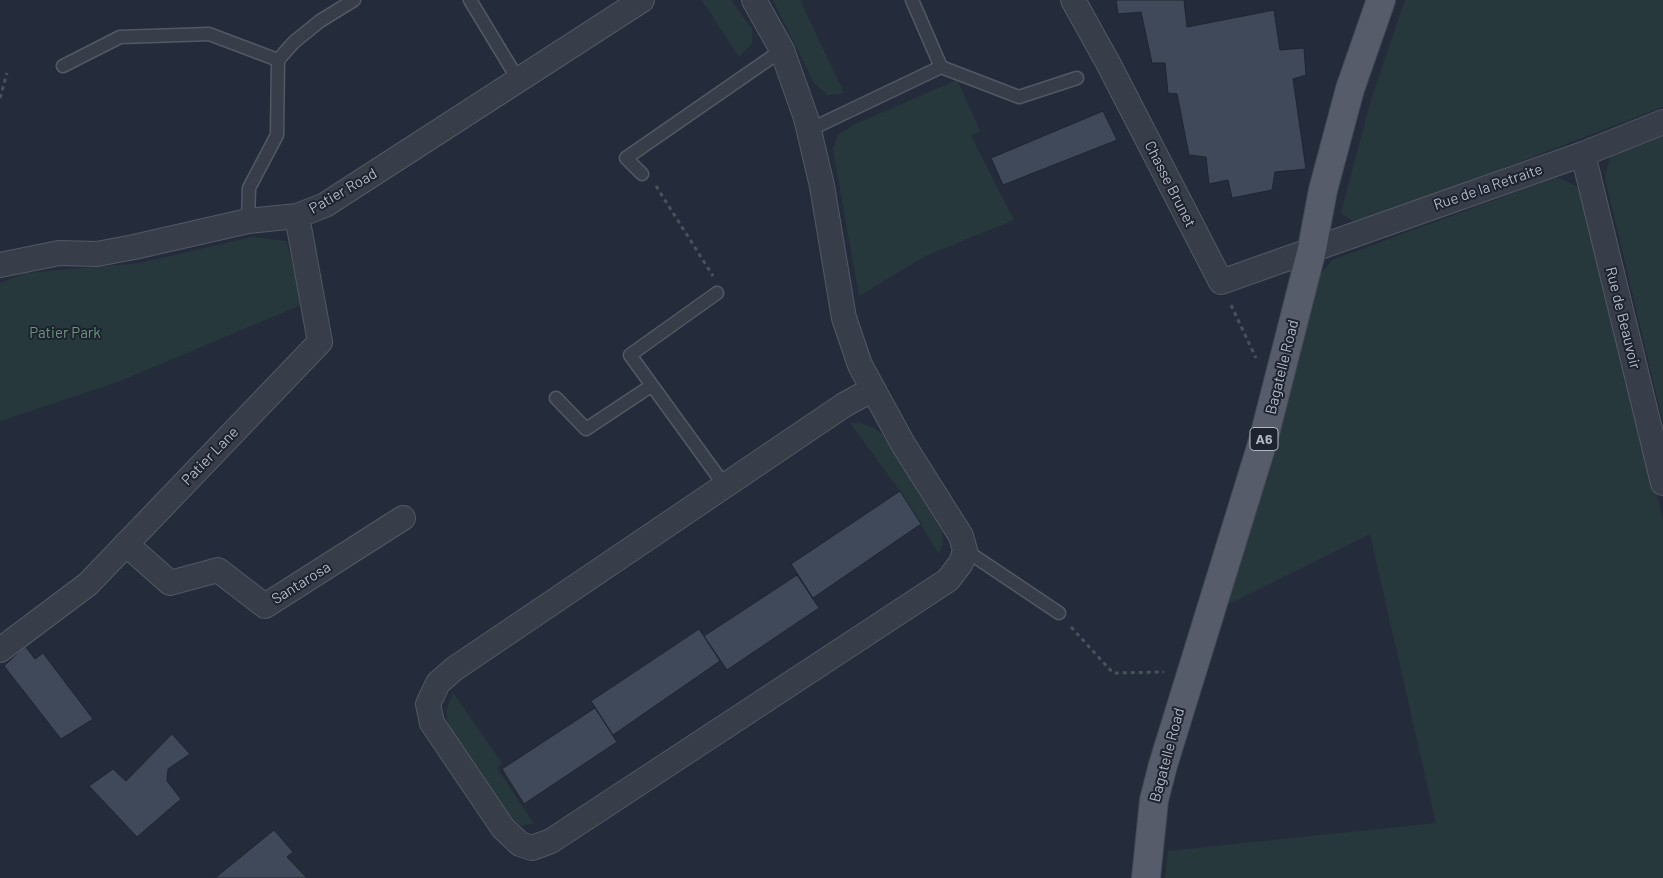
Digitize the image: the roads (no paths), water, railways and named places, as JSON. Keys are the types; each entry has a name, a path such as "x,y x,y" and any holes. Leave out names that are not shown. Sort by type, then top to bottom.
{"main road":[{"name":"Bagatelle Road","path":"1146,878 1154,800 1191,671 1263,441 1312,248 1323,190 1350,88 1381,0"}],"street":[{"name":"Patier Road","path":"0,265 59,253 97,254 248,221 298,216 325,205 642,0"},
{"path":"754,0 782,50 809,130 822,186 844,318 860,365 903,444 961,536 966,550 961,562 948,580 551,841 532,848 520,844 502,828 432,723 428,704 438,683 454,670 844,405 873,389"},
{"name":"Chasse Brunet","path":"1073,0 1108,63 1221,282 1312,248"},
{"name":"Rue de la Retraite","path":"1312,248 1583,154 1663,122"},
{"name":"Rue de Beauvoir","path":"1583,154 1663,483"},
{"name":"Patier Lane","path":"0,650 88,584 320,342 298,216"},
{"name":"Santarosa","path":"126,544 170,582 218,570 265,606 403,518"}],"lane":[{"path":"248,221 249,188 277,135 278,60 320,21 354,0"},
{"path":"470,0 519,81"},
{"path":"912,0 941,67 1020,97 1077,78"},
{"path":"63,66 120,37 209,34 278,60"},
{"path":"642,174 626,158 782,50"},
{"path":"809,130 941,67"},
{"path":"717,293 630,355 725,486"},
{"path":"556,398 586,429 652,386"},
{"path":"966,550 1059,613"}],"park label":[{"name":"Patier Park","path":"65,333"}]}
